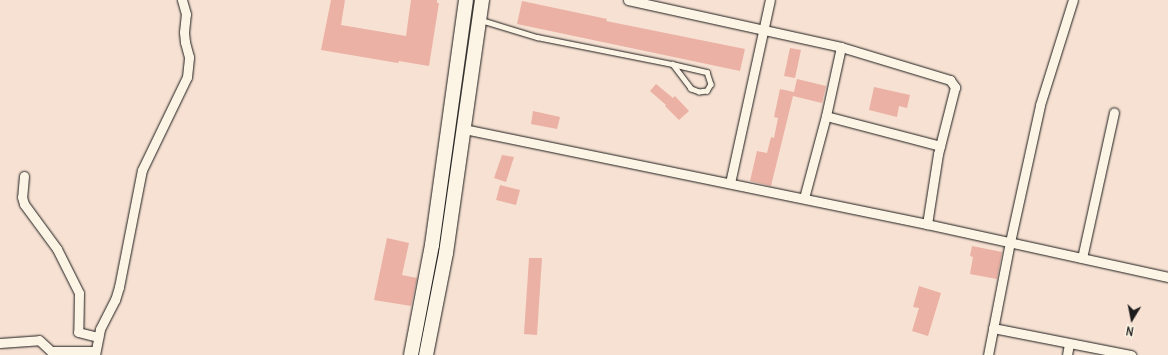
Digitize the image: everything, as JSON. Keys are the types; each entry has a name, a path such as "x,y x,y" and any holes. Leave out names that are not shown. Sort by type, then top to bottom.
{"main road":[{"path":"426,355 446,253 452,159 466,0"},
{"path":"411,355 452,159 464,129 482,0"}],"street":[{"path":"0,343 39,340 51,351 95,353 98,337 115,300 119,287 142,170 187,78 189,57 184,32 186,14 182,0"},
{"path":"628,0 762,28 841,47 950,80 954,87 940,146 927,224"},
{"path":"730,183 762,28 770,0"},
{"path":"988,355 1010,242 1040,105 1073,0"},
{"path":"804,198 826,116 841,47"},
{"path":"1082,258 1114,112"},
{"path":"826,116 940,146"},
{"path":"464,129 804,198 1168,277"},
{"path":"24,176 22,197 24,204 57,249 79,293 78,332 98,337"},
{"path":"993,328 1131,355"},
{"path":"1067,355 1069,344"}],"lane":[{"path":"479,20 538,36 672,64 707,72 711,84 707,91 699,92 691,89 672,64"}],"building":[{"path":"331,0 345,0 341,25 406,36 411,0 437,0 437,3 439,3 429,66 399,61 398,63 321,50"},
{"path":"522,1 607,19 606,21 745,49 740,71 517,24"},
{"path":"790,48 801,50 795,78 784,76"},
{"path":"797,79 826,86 822,103 793,96 771,186 750,181 757,151 767,153 771,137 774,138 778,118 774,117 780,89 794,92"},
{"path":"656,84 673,98 675,96 689,111 679,120 665,106 666,105 650,91"},
{"path":"874,87 910,95 907,108 899,106 897,117 869,110"},
{"path":"533,111 560,117 557,129 531,124"},
{"path":"502,155 514,157 506,182 494,178"},
{"path":"500,185 520,190 516,205 496,200"},
{"path":"387,238 409,243 402,275 417,278 411,306 374,300"},
{"path":"972,246 1002,252 997,279 970,274 973,257 970,256"},
{"path":"529,258 542,258 537,335 524,334"},
{"path":"919,286 941,293 928,336 912,331 919,308 913,307"}]}
